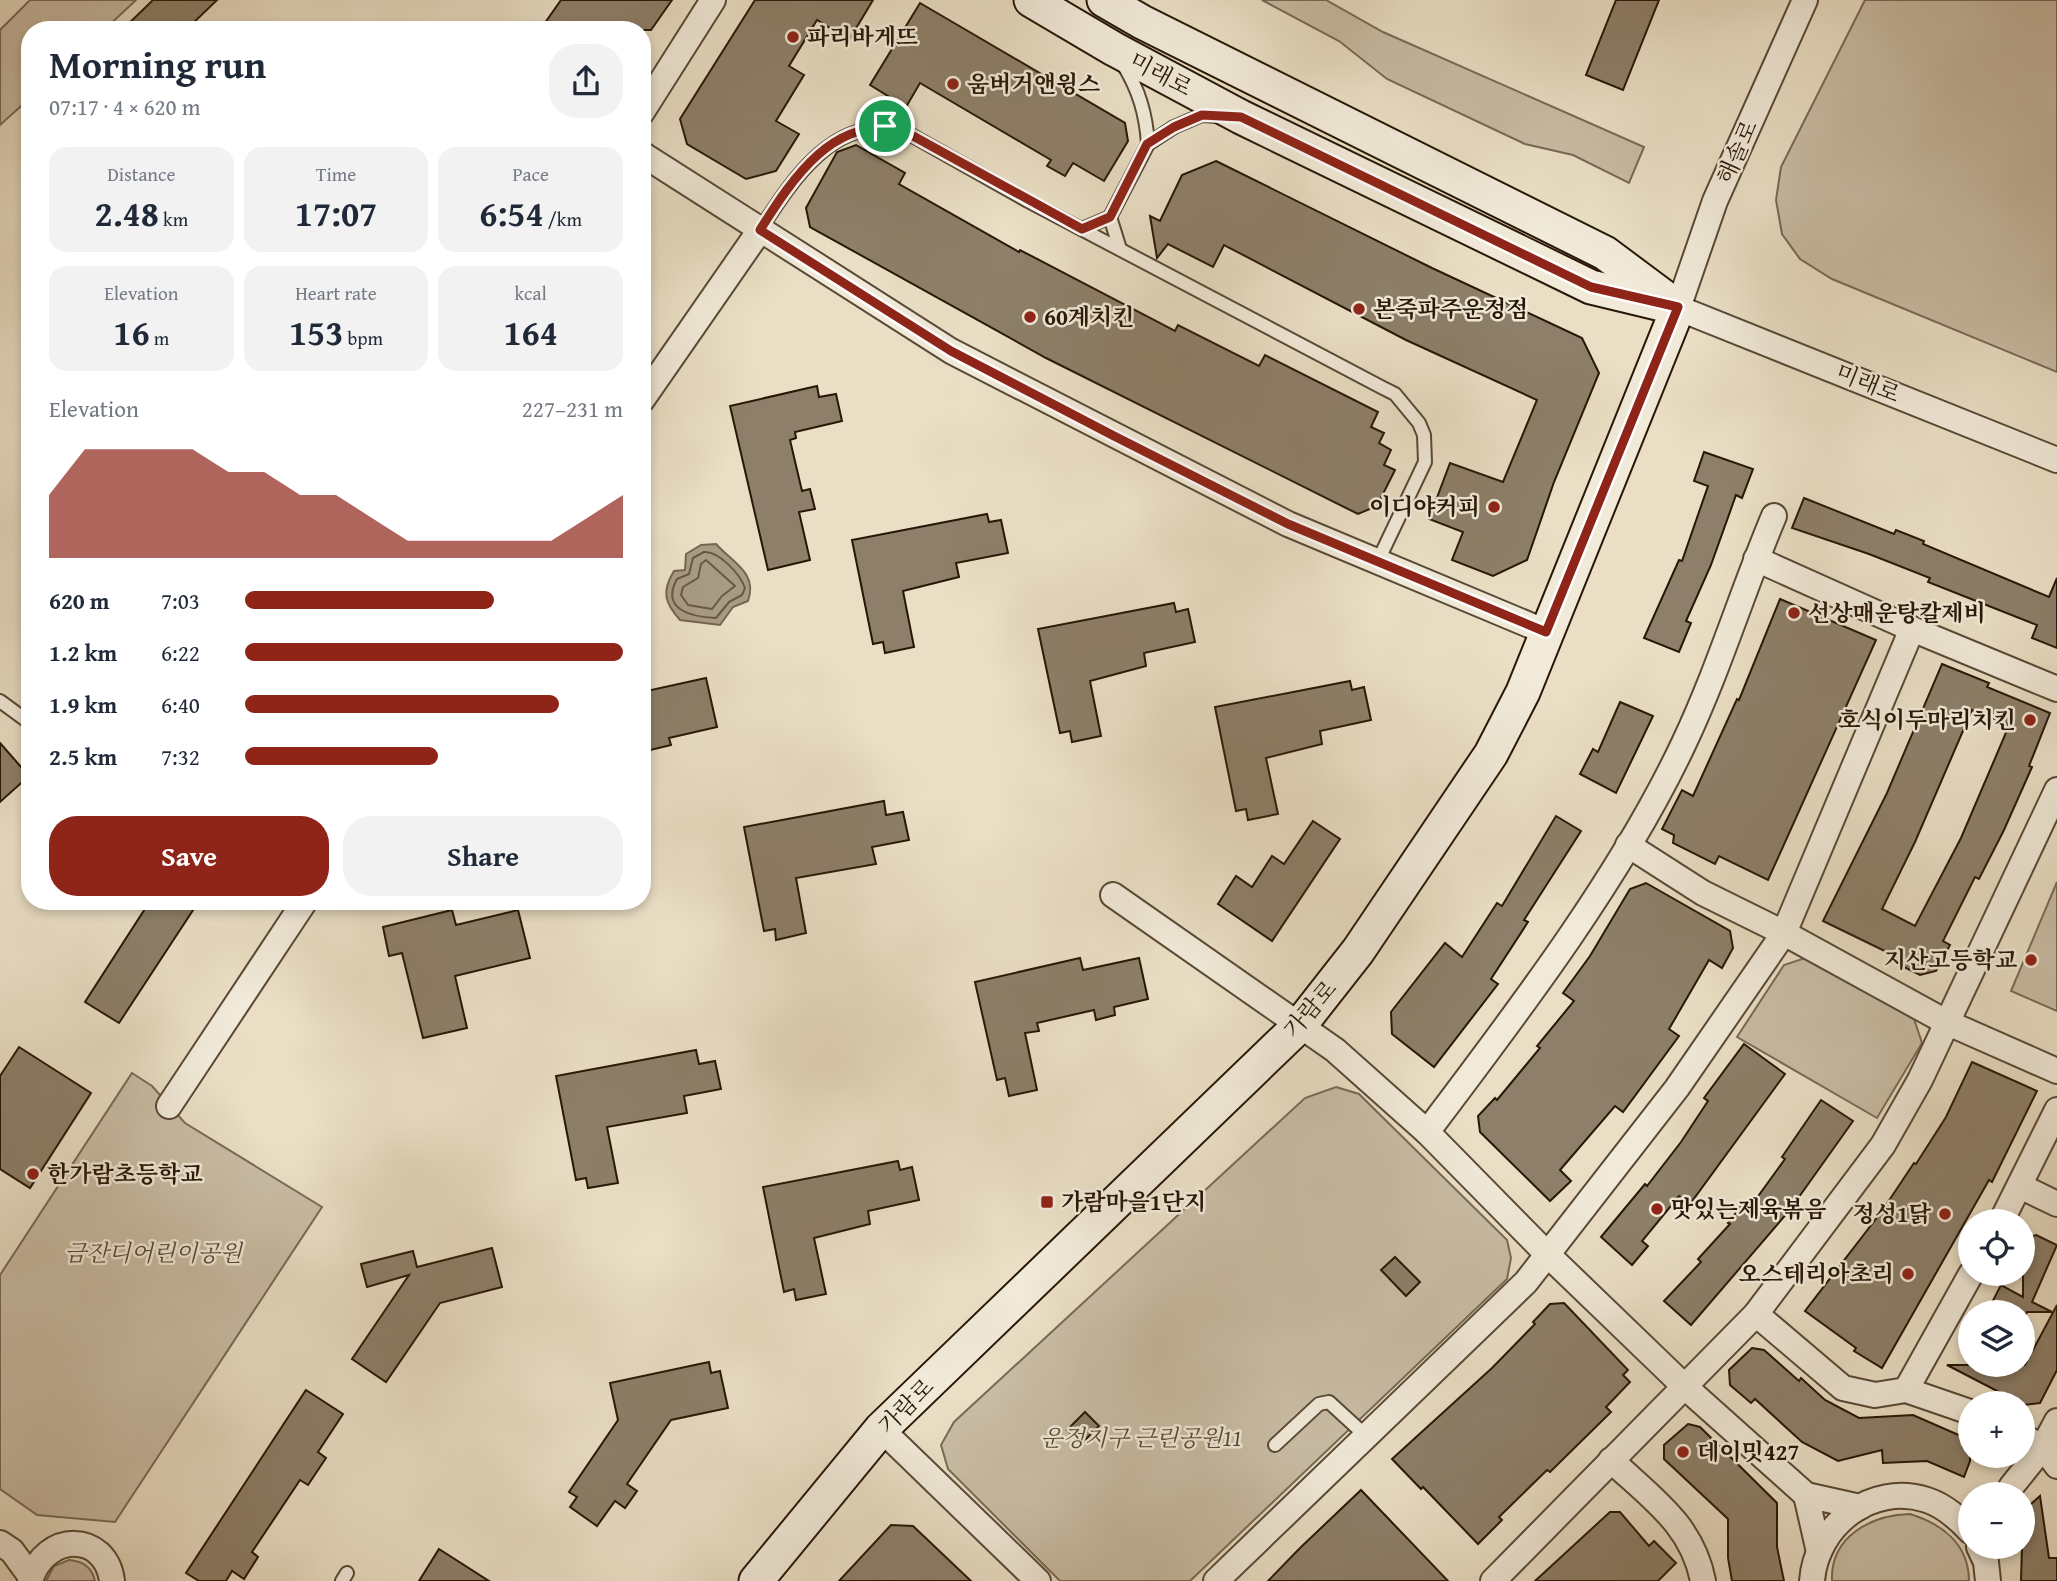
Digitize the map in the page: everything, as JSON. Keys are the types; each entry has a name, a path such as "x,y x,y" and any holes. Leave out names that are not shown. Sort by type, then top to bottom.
{"street":[{"path":"651,98 713,0"},
{"name":"미래로","path":"1031,0 1114,49 1241,117 1591,287 1678,307 2057,460"},
{"name":"미래로","path":"1104,0 1142,22 1605,253 1678,307"},
{"name":"해솔로","path":"1678,307 1715,201 1805,0"},
{"path":"651,160 951,351 1288,524 1377,564 1546,632"},
{"path":"651,387 760,230"},
{"name":"가람로","path":"756,1581 881,1429 1300,1025 1366,941 1492,754 1523,692 1678,307"},
{"path":"1427,1132 1568,937 1628,845 1683,745 1721,658 1773,516"},
{"path":"1756,559 1912,629 2057,689"},
{"path":"1216,1581 1526,1282 1677,1088 1784,933 1912,629"},
{"path":"1493,1581 1756,1314 1883,1145 1920,1080 2057,790"},
{"path":"1628,845 1703,893 1784,933 1946,1022 2057,1071"},
{"path":"1113,895 1335,1050 1427,1132 1547,1254 1684,1386 1806,1495 1860,1507"},
{"path":"169,1106 299,910"},
{"path":"2008,1209 2057,1110"},
{"path":"2020,1186 2057,1204"},
{"path":"1906,1390 1964,1286"},
{"path":"1756,1314 1843,1388 1875,1395 1906,1390 1958,1408"},
{"path":"2011,1482 2041,1450 2057,1421"},
{"path":"881,1429 1038,1581"},
{"path":"1611,1460 1681,1526 1698,1558 1703,1581"},
{"path":"1806,1495 1819,1552"},
{"path":"1812,1581 1813,1566 1824,1539 1843,1516 1869,1501 1898,1496 1927,1500 1958,1518"},
{"path":"1946,1510 1958,1506"},
{"path":"31,1579 34,1567 49,1551 67,1544 94,1550 104,1560 112,1581"},
{"path":"6,1547 49,1551"},
{"path":"6,1547 31,1579"},
{"path":"1985,1559 1988,1581"}],"lane":[{"path":"1082,229 1110,217 1147,144 1146,115 1142,103 1133,79 1114,49"},
{"path":"1147,144 1174,127 1202,115 1241,117"},
{"path":"760,230 784,192 814,159 839,139 864,129 885,126 904,131 1119,249 1384,388 1395,394 1410,411 1424,435 1425,461 1377,564"},
{"path":"1110,217 1119,249"},
{"path":"0,701 21,716"},
{"path":"1275,1445 1319,1404 1329,1402 1366,1436"}],"green space":[{"path":"30,0 136,0 114,21 21,21 21,106 0,125 0,30"},
{"path":"1262,0 1326,0 1383,32 1644,147 1629,183 1573,155 1525,144 1387,79 1339,41"},
{"path":"1865,0 2057,0 2057,372 1832,279 1800,259 1782,234 1776,200 1781,167"},
{"path":"2057,882 2057,1011 2011,991"},
{"path":"1805,958 1914,1019 1922,1043 1877,1118 1737,1037 1784,965"},
{"name":"금잔디어린이공원","path":"132,1073 152,1086 185,1123 322,1207 115,1522 37,1515 0,1489 0,1275"},
{"name":"운정지구 근린공원11","path":"1336,1087 1359,1094 1507,1240 1511,1258 1507,1279 1190,1581 1060,1581 948,1469 941,1445 954,1422 1305,1098"},
{"path":"1910,1514 1922,1518 1952,1537 1958,1545 1958,1559 1965,1559 1969,1581 1832,1581 1833,1565 1846,1540 1868,1524 1896,1515"},
{"path":"69,1560 86,1566 95,1581 46,1581 54,1566"}],"water":[{"path":"716,544 747,576 750,583 748,601 733,607 720,625 680,620 666,597 670,578 674,571 685,570 686,554 701,545"}],"building":[{"path":"153,0 217,0 195,21 131,21"},
{"path":"561,0 672,0 651,30 651,21 546,21"},
{"path":"755,0 873,0 849,40 817,20 789,66 804,75 776,121 799,134 776,171 746,179 687,144 680,119"},
{"path":"1616,0 1659,0 1623,90 1586,75"},
{"path":"920,3 1125,123 1128,141 1104,181 1073,163 1065,176 1047,166 1051,160 920,83 906,107 870,85"},
{"path":"856,145 905,173 899,184 1019,252 1020,250 1175,331 1178,325 1259,366 1265,355 1378,412 1371,427 1384,433 1379,443 1391,450 1384,465 1395,470 1377,506 1358,514 1046,358 810,227 806,208 837,152"},
{"path":"1216,161 1432,268 1582,338 1599,373 1554,482 1527,560 1493,576 1452,560 1463,532 1429,519 1450,463 1503,482 1537,400 1406,340 1224,245 1213,267 1168,244 1157,258 1150,216 1160,221 1182,175"},
{"path":"817,386 819,397 836,394 842,421 795,432 796,438 790,440 802,491 810,489 815,509 799,512 810,560 768,570 730,406"},
{"path":"1704,452 1753,469 1742,498 1736,495 1711,565 1686,621 1691,623 1679,652 1644,638 1679,560 1682,561 1708,486 1694,481"},
{"path":"1804,498 1894,534 1896,530 1924,541 1923,544 2049,597 2057,578 2057,648 2032,638 2037,625 1928,582 1930,578 1792,528"},
{"path":"987,514 989,522 1001,520 1008,553 956,563 959,577 903,591 914,647 885,653 883,642 873,644 852,540"},
{"path":"1780,599 1876,640 1768,880 1719,856 1715,864 1673,843 1674,835 1662,829 1682,790 1693,796 1737,699 1739,700"},
{"path":"1174,603 1176,612 1188,609 1195,642 1144,653 1146,666 1090,681 1101,736 1072,742 1070,731 1060,733 1038,629"},
{"path":"1942,664 1989,683 1987,687 2050,713 2029,766 2032,767 2004,830 1979,879 1975,877 1943,941 1950,945 1936,971 1920,975 1890,960 1893,955 1823,921 1887,793","holes":["1972,710 2008,724 1961,838 1915,926 1882,909 1915,842"]},
{"path":"706,678 717,727 669,738 671,745 651,750 651,690"},
{"path":"1350,681 1352,690 1364,687 1371,720 1320,731 1322,744 1266,758 1278,814 1248,820 1246,809 1236,811 1215,707"},
{"path":"1620,702 1653,716 1616,793 1580,774 1593,749 1598,752"},
{"path":"0,743 21,767 21,783 0,802"},
{"path":"884,801 886,815 903,812 909,840 872,847 876,864 796,878 806,933 776,940 775,929 764,931 744,827"},
{"path":"1556,816 1581,831 1524,920 1528,922 1491,979 1498,984 1434,1067 1392,1034 1391,1012 1445,943 1462,957 1497,903 1502,906"},
{"path":"1313,821 1340,839 1272,941 1218,904 1236,876 1252,887 1272,856 1284,864"},
{"path":"1646,883 1730,931 1733,948 1722,968 1709,960 1669,1029 1679,1036 1623,1112 1615,1106 1560,1170 1571,1181 1550,1201 1480,1132 1478,1116 1495,1098 1497,1100 1574,1001 1563,993 1590,956 1630,889"},
{"path":"144,910 193,910 119,1023 85,1002"},
{"path":"452,910 456,925 518,910 530,958 455,976 467,1028 423,1038 402,953 389,956 383,927"},
{"path":"1080,958 1083,970 1139,958 1148,999 1114,1007 1115,1015 1096,1020 1094,1010 1037,1023 1039,1031 1025,1033 1037,1090 1009,1096 1005,1078 997,1080 975,982"},
{"path":"1744,1044 1785,1074 1690,1204 1679,1196 1642,1241 1648,1246 1632,1265 1601,1237 1645,1184 1647,1186 1681,1142 1708,1101 1704,1098"},
{"path":"19,1047 91,1093 30,1188 0,1169 0,1076"},
{"path":"696,1050 699,1064 715,1061 721,1089 684,1096 687,1113 607,1127 618,1183 588,1188 586,1178 576,1180 556,1076"},
{"path":"1972,1062 2037,1091 1992,1182 1989,1180 1972,1209 1958,1209 1958,1234 1882,1368 1854,1351 1856,1348 1805,1311 1882,1211 1946,1117"},
{"path":"1821,1100 1853,1121 1789,1211 1691,1325 1664,1301 1701,1262 1698,1259 1730,1224 1728,1223 1745,1201 1751,1206 1785,1159 1782,1157"},
{"path":"898,1161 900,1170 912,1167 919,1200 868,1211 870,1224 814,1238 826,1294 796,1300 794,1289 784,1292 763,1187"},
{"path":"2035,1235 2057,1245 2033,1300 1993,1300 2000,1286 2023,1297 2023,1286 2035,1286"},
{"path":"492,1248 502,1287 440,1303 386,1382 352,1359 409,1275 367,1287 361,1264 413,1251 417,1267"},
{"path":"1395,1257 1420,1282 1406,1296 1381,1270"},
{"path":"1564,1303 1628,1370 1623,1375 1630,1382 1606,1407 1611,1412 1499,1517 1502,1520 1478,1544 1392,1459 1492,1368 1535,1324 1533,1322 1550,1304"},
{"path":"2035,1304 2052,1312 2035,1312"},
{"path":"2057,1305 2057,1370 2040,1403 2035,1404 2035,1391 1997,1391 1970,1377 2035,1377 2035,1346"},
{"path":"1752,1348 1764,1350 1825,1400 1859,1418 1913,1415 1958,1435 1958,1468 1967,1468 1964,1477 1927,1461 1883,1463 1882,1450 1838,1461 1802,1442 1755,1399 1751,1403 1730,1385 1729,1370"},
{"path":"709,1362 711,1373 720,1371 728,1408 671,1420 627,1484 637,1491 625,1508 615,1501 597,1526 570,1507 577,1497 569,1492 618,1420 610,1383"},
{"path":"1947,1365 1958,1365 1958,1371"},
{"path":"306,1390 343,1414 318,1452 326,1458 308,1485 300,1480 252,1552 258,1557 244,1579 232,1571 226,1581 199,1581 186,1573"},
{"path":"1085,1412 1099,1426 1081,1444 1067,1430"},
{"path":"1688,1424 1700,1427 1777,1503 1777,1547 1784,1581 1732,1581 1728,1558 1728,1519 1664,1459 1664,1445"},
{"path":"1361,1490 1448,1581 1268,1581 1300,1548"},
{"path":"2040,1496 2049,1558 2057,1558 2057,1581 2021,1581 2022,1559 2035,1559 2035,1500"},
{"path":"1610,1512 1620,1512 1649,1546 1654,1541 1676,1563 1658,1581 1535,1581"},
{"path":"891,1525 913,1526 971,1581 839,1581"},
{"path":"439,1549 489,1581 419,1581"}],"place":[{"name":"파리바게뜨","path":"793,37"},
{"name":"움버거앤윙스","path":"953,84"},
{"name":"본죽파주운정점","path":"1359,309"},
{"name":"60계치킨","path":"1030,317"},
{"name":"이디야커피","path":"1494,507"},
{"name":"선상매운탕칼제비","path":"1794,613"},
{"name":"호식이두마리치킨","path":"2030,720"},
{"name":"지산고등학교","path":"2031,960"},
{"name":"한가람초등학교","path":"33,1174"},
{"name":"가람마을1단지","path":"1047,1202"},
{"name":"맛있는제육볶음","path":"1657,1209"},
{"name":"정성1닭","path":"1945,1214"},
{"name":"오스테리아초리","path":"1908,1274"},
{"name":"데이밋427","path":"1683,1452"}],"route":[{"path":"1202,115 1241,117 1591,287 1678,307 1546,632 1377,564 1288,524 1114,436 951,351 760,230 784,192 814,159 839,139 864,129 885,126 904,131 1082,229 1110,217 1147,144 1174,127 1202,115"}]}
